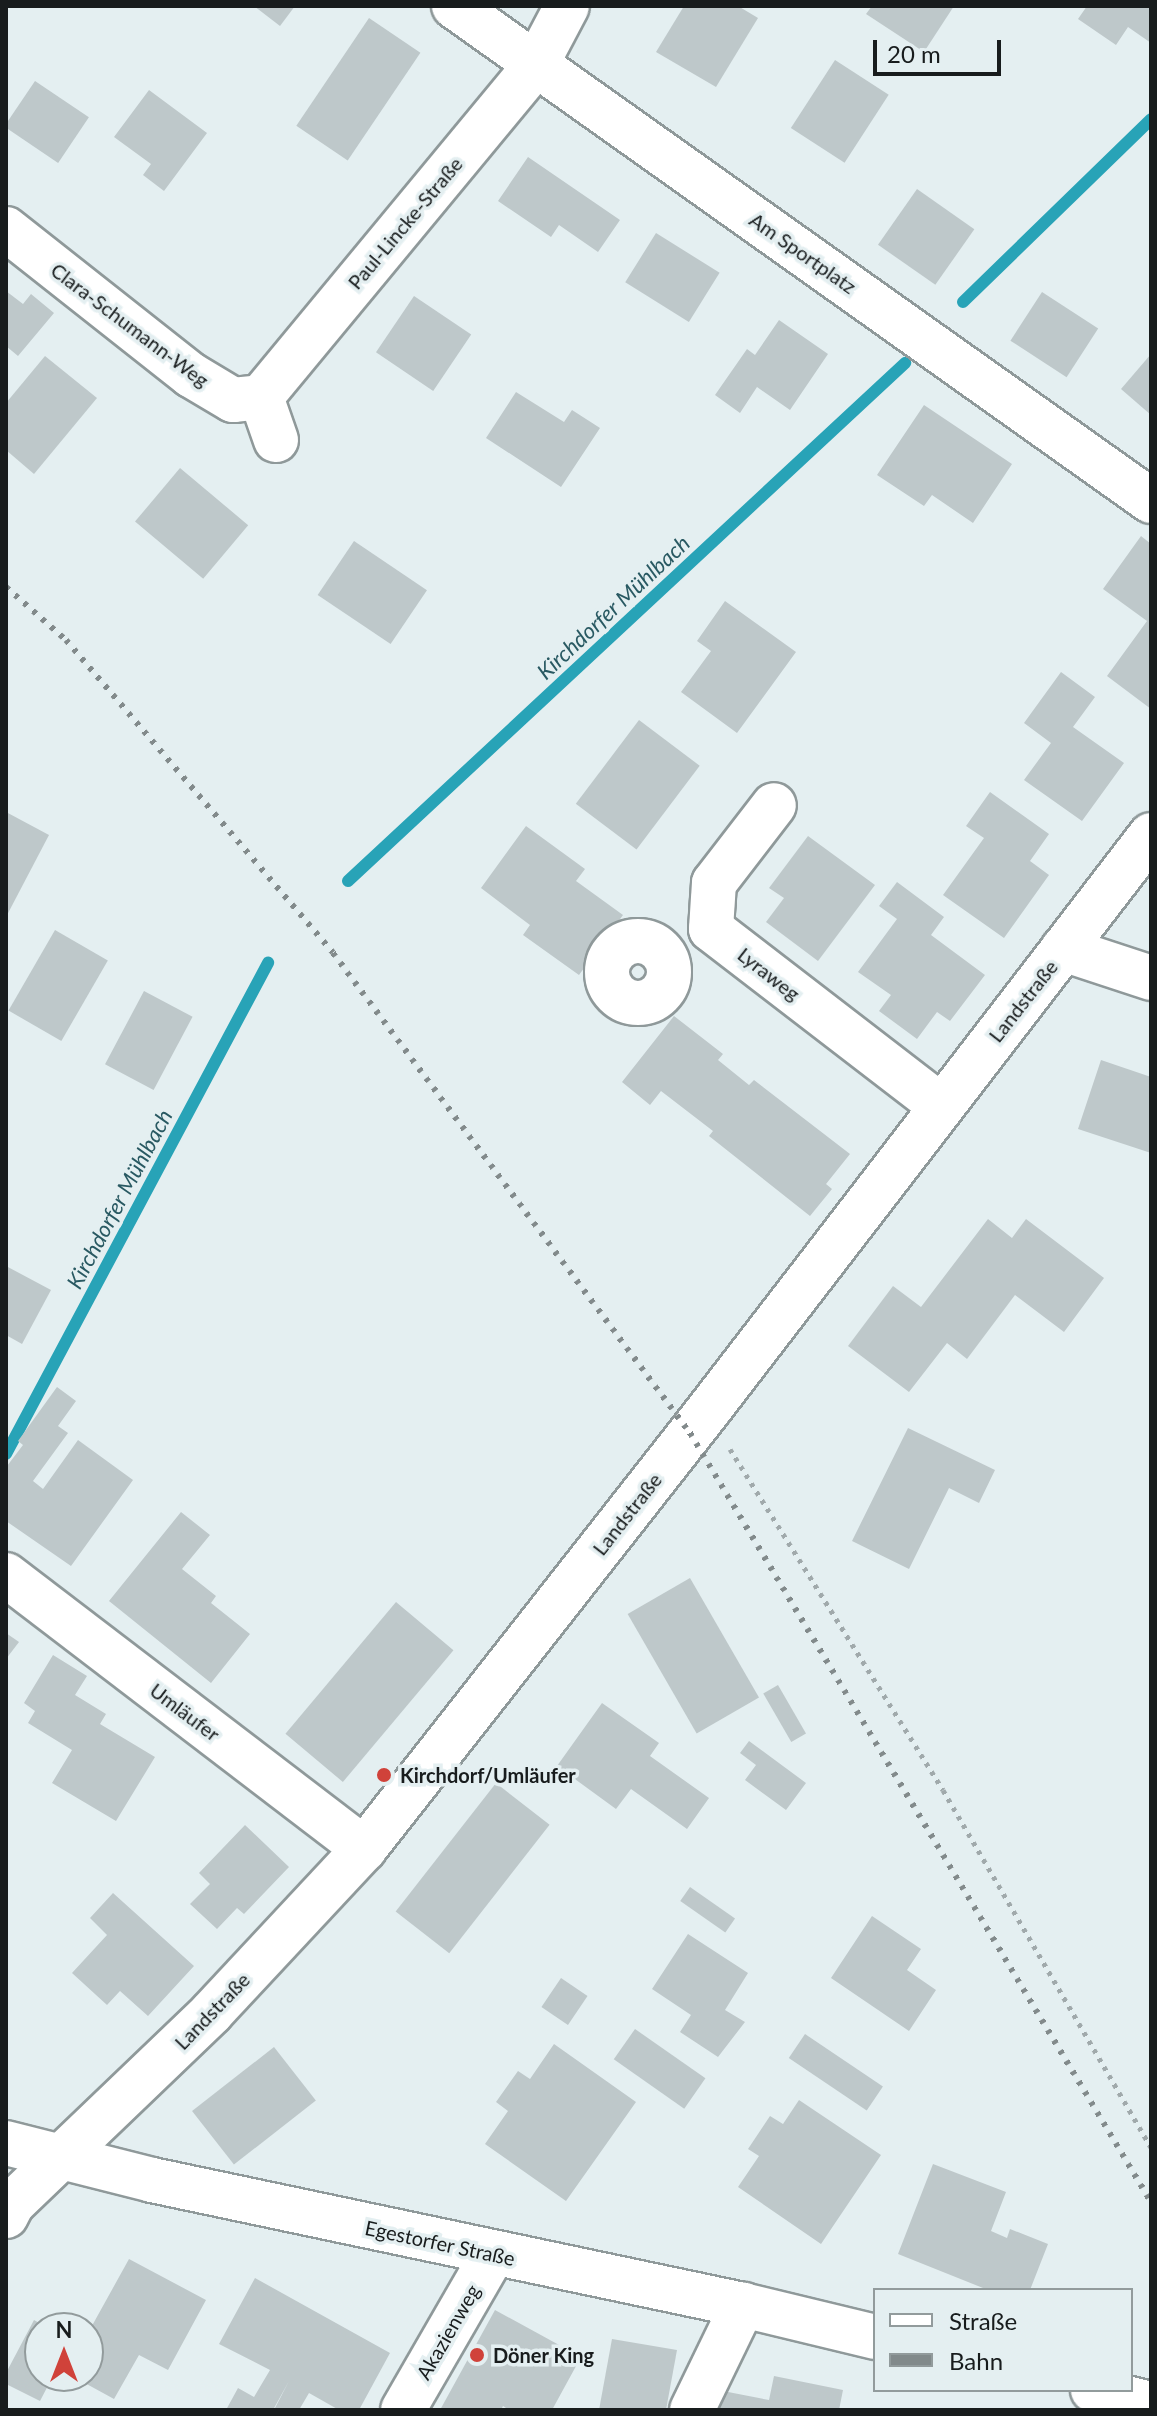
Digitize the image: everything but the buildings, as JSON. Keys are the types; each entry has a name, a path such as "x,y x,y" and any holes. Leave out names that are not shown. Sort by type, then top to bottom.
{"street":[{"name":"Am Sportplatz","path":"454,6 1151,501"},
{"name":"Paul-Lincke-Straße","path":"261,397 537,63 567,6"},
{"name":"Clara-Schumann-Weg","path":"6,229 191,375 233,400 261,397"},
{"path":"261,397 276,440"},
{"path":"667,959 711,929 714,883 774,805"},
{"name":"Landstraße","path":"6,2216 12,2204 212,2012 364,1849 707,1412 1151,835"},
{"name":"Lyraweg","path":"711,929 941,1106"},
{"path":"1063,949 1151,978"},
{"name":"Umläufer","path":"6,1575 364,1849"},
{"name":"Egestorfer Straße","path":"6,2143 493,2254 743,2305 873,2337"},
{"name":"Akazienweg","path":"403,2410 493,2254"},
{"path":"692,2410 743,2305"},
{"path":"1101,2392 1151,2404"}],"path":[{"path":"707,1412 943,1790 1151,2147"}],"waterway":[{"name":"Kirchdorfer Mühlbach","path":"963,302 1151,119"},
{"name":"Kirchdorfer Mühlbach","path":"348,881 905,363"},
{"name":"Kirchdorfer Mühlbach","path":"6,1454 268,963"}],"railway":[{"path":"6,587 66,640 333,953 690,1433 1151,2202"}],"place":[{"name":"Kirchdorf/Umläufer","path":"384,1775"},
{"name":"Döner King","path":"477,2355"}]}
